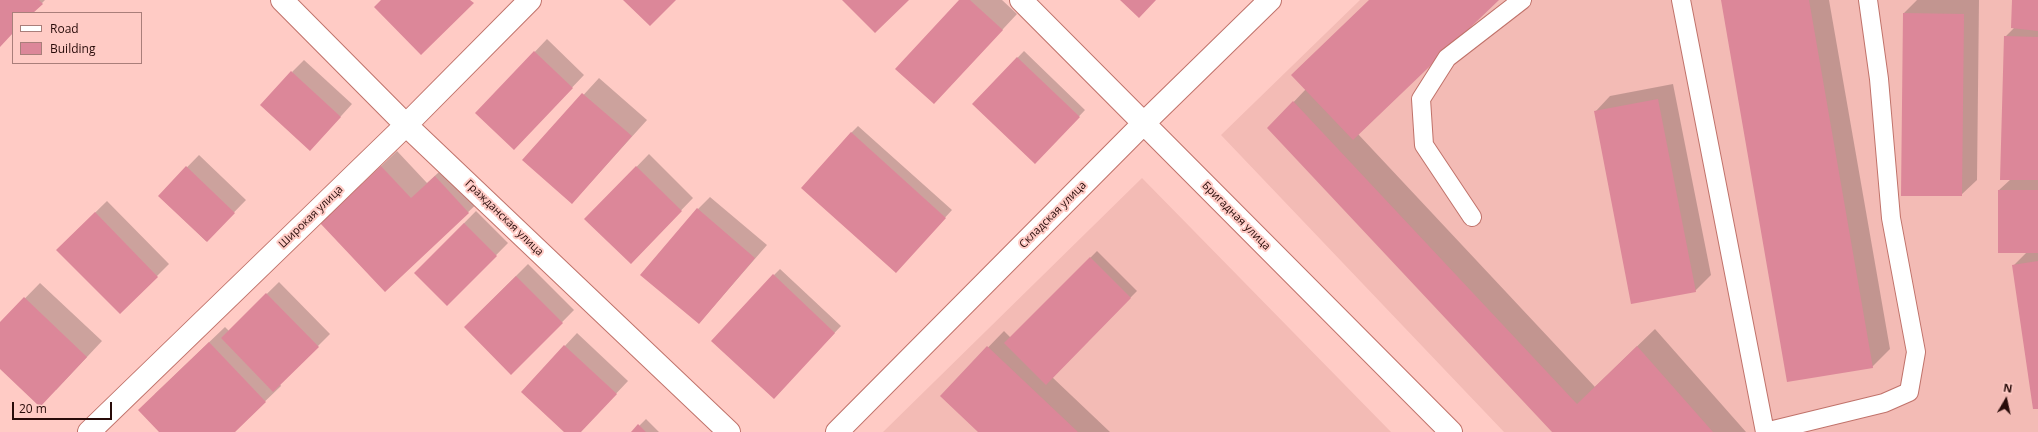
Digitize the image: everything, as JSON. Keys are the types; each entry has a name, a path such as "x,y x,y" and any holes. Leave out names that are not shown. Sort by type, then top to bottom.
{"street":[{"name":"Гражданская улица","path":"282,0 406,125 729,432"},
{"name":"Широкая улица","path":"89,432 406,125 530,0"},
{"name":"Бригадная улица","path":"1021,0 1451,432"},
{"name":"Складская улица","path":"837,432 1144,123 1270,0"}],"lane":[{"path":"1472,217 1424,145 1421,98 1447,58 1522,0"},
{"path":"1681,0 1765,432 1884,403 1909,392 1916,352 1892,218 1879,79 1868,0"}],"shaded area":[{"path":"1360,0 2038,0 2038,432 1504,432 1221,135"},
{"path":"1142,178 1391,432 883,432"}],"building":[{"path":"0,0 39,0 43,4 34,12 12,12 12,34 0,47"},
{"path":"381,0 470,0 474,3 421,55 374,7"},
{"path":"623,0 676,0 650,26"},
{"path":"842,0 909,0 875,33"},
{"path":"959,0 970,0 1003,30 934,104 895,69"},
{"path":"1120,0 1156,0 1139,18"},
{"path":"1369,0 1499,0 1353,140 1291,75"},
{"path":"1721,0 1809,0 1873,368 1787,382"},
{"path":"2012,0 2038,0 2038,31 2011,28"},
{"path":"1903,13 1964,14 1962,196 1901,196"},
{"path":"2004,36 2038,37 2038,180 2000,180"},
{"path":"534,51 573,88 514,150 475,113"},
{"path":"1017,57 1080,117 1035,164 972,104"},
{"path":"291,71 341,117 310,151 260,105"},
{"path":"582,93 632,136 572,204 522,160"},
{"path":"1658,99 1696,292 1631,304 1594,111"},
{"path":"1293,101 1577,404 1637,346 1713,432 1552,432 1267,128"},
{"path":"851,132 946,218 896,273 801,188"},
{"path":"186,166 235,213 207,242 158,196"},
{"path":"381,166 411,198 435,176 469,213 385,292 320,223"},
{"path":"636,166 682,211 631,264 584,219"},
{"path":"1998,190 2038,190 2038,253 1998,253"},
{"path":"697,208 755,258 699,324 640,275"},
{"path":"95,212 158,277 120,314 56,250"},
{"path":"464,223 497,256 447,306 414,273"},
{"path":"1090,257 1131,298 1046,385 1004,343"},
{"path":"2038,261 2038,409 2033,409 2012,265"},
{"path":"773,274 835,333 774,399 711,341"},
{"path":"516,276 563,323 511,375 464,327"},
{"path":"266,293 319,347 273,392 221,338"},
{"path":"24,297 87,357 40,407 0,369 0,322"},
{"path":"209,342 266,402 235,432 159,432 138,410"},
{"path":"564,345 617,394 581,432 564,432 521,392"},
{"path":"987,346 1078,432 978,432 940,396"},
{"path":"638,424 646,432 631,432"}]}
